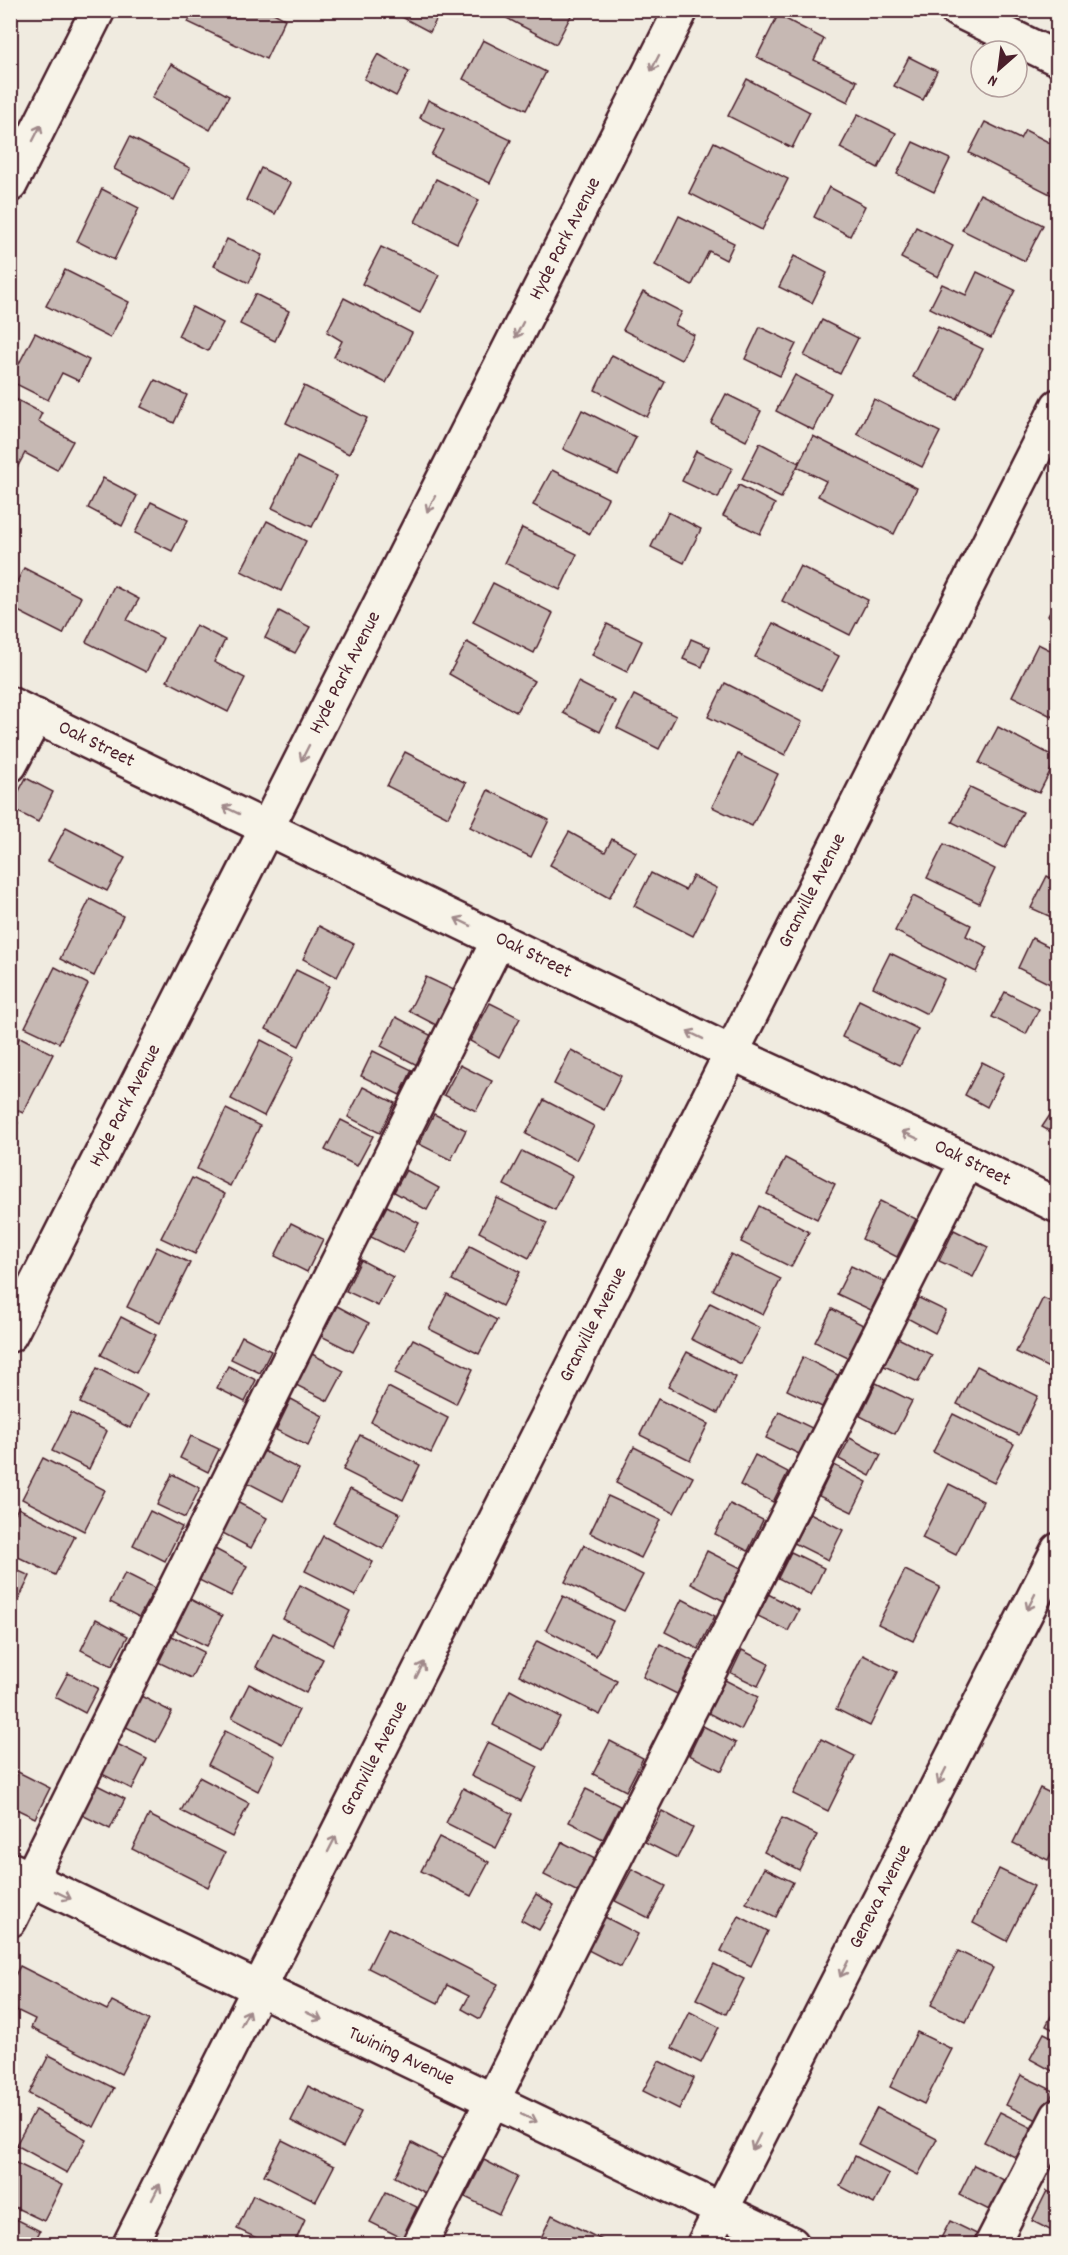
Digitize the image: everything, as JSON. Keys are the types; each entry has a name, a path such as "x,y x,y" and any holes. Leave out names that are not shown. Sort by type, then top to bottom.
{"street":[{"path":"10,185 98,10"},
{"name":"Hyde Park Avenue","path":"10,1335 681,10"},
{"path":"957,10 1058,59"},
{"name":"Granville Avenue","path":"130,2244 1058,406"},
{"path":"10,765 23,710"},
{"name":"Oak Street","path":"23,710 732,1053 967,1161 1058,1206"},
{"path":"10,1920 21,1875 499,939"},
{"path":"420,2244 967,1161"},
{"name":"Geneva Avenue","path":"704,2244 1058,1550"},
{"name":"Twining Avenue","path":"21,1875 792,2244"},
{"path":"992,2244 1058,2116"}],"building":[{"path":"194,10 268,10 285,19 266,59 188,22"},
{"path":"398,10 441,10 430,32 396,14"},
{"path":"499,10 574,10 556,44 497,13"},
{"path":"778,15 824,39 814,60 857,81 848,102 757,57"},
{"path":"483,40 546,72 526,110 463,79"},
{"path":"378,54 409,72 396,96 364,79"},
{"path":"909,57 937,71 923,100 894,86"},
{"path":"171,64 229,96 210,130 152,98"},
{"path":"747,79 810,112 792,148 728,116"},
{"path":"428,100 511,140 490,183 431,155 444,130 420,118"},
{"path":"858,114 896,133 878,168 840,148"},
{"path":"985,122 1020,139 1025,130 1058,147 1058,198 969,153"},
{"path":"130,137 190,168 174,200 114,169"},
{"path":"714,142 788,179 762,230 689,193"},
{"path":"913,142 950,159 934,192 897,174"},
{"path":"261,168 291,183 275,214 246,200"},
{"path":"436,179 479,200 457,243 415,222"},
{"path":"829,187 865,206 850,236 814,217"},
{"path":"102,189 139,208 114,260 77,241"},
{"path":"980,194 1043,225 1025,261 962,230"},
{"path":"679,216 734,243 726,260 709,251 692,285 655,265"},
{"path":"916,227 953,246 938,277 901,258"},
{"path":"227,239 262,255 249,283 214,266"},
{"path":"381,247 439,275 420,313 362,284"},
{"path":"794,256 827,273 812,303 779,287"},
{"path":"65,270 129,302 110,338 46,306"},
{"path":"977,272 1015,290 991,338 930,308 942,284 966,295"},
{"path":"643,292 682,312 675,325 694,335 681,360 623,330"},
{"path":"255,294 289,311 275,341 240,324"},
{"path":"344,298 412,333 386,383 334,357 342,341 327,332"},
{"path":"192,307 223,323 208,351 178,336"},
{"path":"822,320 858,338 840,374 804,356"},
{"path":"760,327 796,344 780,376 745,359"},
{"path":"938,327 983,349 957,399 913,377"},
{"path":"35,333 89,360 79,381 62,373 48,400 10,381"},
{"path":"612,355 665,382 647,417 595,390"},
{"path":"795,375 831,393 813,430 776,411"},
{"path":"155,380 187,395 174,423 141,407"},
{"path":"304,386 367,418 349,454 286,423"},
{"path":"726,394 761,411 746,441 711,423"},
{"path":"10,396 42,413 38,421 73,441 57,470 25,453 18,466 10,462"},
{"path":"874,399 940,432 922,467 857,434"},
{"path":"582,410 636,437 618,475 563,449"},
{"path":"813,436 917,488 894,534 818,496 826,481 797,467"},
{"path":"760,443 799,463 781,498 742,479"},
{"path":"696,451 732,468 718,498 682,481"},
{"path":"297,457 337,476 312,527 272,508"},
{"path":"552,470 608,498 590,534 533,505"},
{"path":"103,478 137,496 122,526 88,508"},
{"path":"739,485 775,504 760,534 723,516"},
{"path":"151,502 188,520 172,551 135,533"},
{"path":"668,512 701,529 684,563 651,547"},
{"path":"267,521 306,541 281,591 241,571"},
{"path":"522,528 577,554 560,590 505,563"},
{"path":"800,566 868,600 850,635 782,601"},
{"path":"24,568 81,597 63,634 10,607 10,595"},
{"path":"493,583 553,613 534,653 473,622"},
{"path":"114,586 139,599 127,620 163,638 146,672 86,642"},
{"path":"1058,596 1058,621 1048,616"},
{"path":"279,611 310,627 295,653 265,638"},
{"path":"773,623 839,656 821,690 755,657"},
{"path":"607,624 642,641 627,672 592,655"},
{"path":"196,625 225,640 214,662 245,678 228,712 167,681"},
{"path":"691,639 710,647 702,667 683,659"},
{"path":"467,642 534,681 516,712 449,674"},
{"path":"1038,644 1058,654 1058,708 1053,717 1012,696"},
{"path":"578,682 615,701 600,732 563,713"},
{"path":"725,683 802,722 785,755 708,717"},
{"path":"634,695 676,716 659,749 617,728"},
{"path":"998,727 1057,758 1039,793 979,763"},
{"path":"405,752 466,783 448,817 387,786"},
{"path":"738,754 778,774 752,826 712,807"},
{"path":"26,778 53,792 38,822 10,808"},
{"path":"970,787 1023,812 1005,848 952,822"},
{"path":"488,790 549,820 531,857 470,827"},
{"path":"66,827 125,858 107,891 48,861"},
{"path":"569,832 605,852 612,839 636,852 609,898 550,865"},
{"path":"944,844 995,869 979,903 927,878"},
{"path":"651,873 685,890 693,876 717,888 693,936 634,906"},
{"path":"1047,876 1058,882 1058,920 1031,908"},
{"path":"913,896 971,925 966,936 988,947 976,972 895,931"},
{"path":"90,899 123,916 94,976 60,959"},
{"path":"319,926 354,944 337,977 303,959"},
{"path":"1032,938 1058,951 1058,970 1050,984 1018,968"},
{"path":"890,953 944,979 927,1014 873,987"},
{"path":"55,967 88,984 59,1043 25,1027"},
{"path":"296,970 329,986 299,1046 266,1029"},
{"path":"426,977 454,990 436,1025 409,1011"},
{"path":"1005,992 1039,1009 1026,1034 992,1017"},
{"path":"859,1000 918,1029 900,1065 842,1037"},
{"path":"490,1003 520,1018 499,1057 470,1041"},
{"path":"396,1017 432,1036 417,1065 381,1046"},
{"path":"20,1037 53,1054 23,1113 10,1107 10,1056"},
{"path":"261,1040 294,1057 264,1116 231,1099"},
{"path":"571,1050 621,1076 604,1110 554,1084"},
{"path":"373,1051 412,1070 400,1095 361,1076"},
{"path":"982,1062 1004,1073 987,1107 965,1095"},
{"path":"460,1065 492,1081 476,1111 444,1095"},
{"path":"363,1087 395,1103 380,1133 348,1117"},
{"path":"544,1100 594,1126 576,1160 526,1134"},
{"path":"1058,1103 1058,1136 1042,1127"},
{"path":"226,1109 260,1126 230,1186 197,1169"},
{"path":"434,1114 466,1130 451,1160 419,1144"},
{"path":"10,1120 18,1123 10,1138"},
{"path":"341,1120 373,1136 357,1166 325,1150"},
{"path":"522,1151 572,1176 555,1210 504,1185"},
{"path":"785,1158 835,1184 817,1219 767,1194"},
{"path":"406,1170 439,1188 427,1210 394,1192"},
{"path":"192,1178 225,1194 195,1254 161,1238"},
{"path":"497,1198 547,1223 529,1258 479,1232"},
{"path":"880,1201 916,1219 897,1257 862,1239"},
{"path":"387,1206 419,1223 403,1253 371,1237"},
{"path":"759,1206 809,1232 791,1267 741,1242"},
{"path":"291,1223 323,1239 307,1272 275,1256"},
{"path":"954,1230 988,1247 973,1277 939,1261"},
{"path":"470,1246 520,1272 502,1306 452,1280"},
{"path":"157,1247 190,1263 160,1323 127,1307"},
{"path":"731,1254 781,1279 763,1315 713,1290"},
{"path":"361,1260 393,1277 378,1306 346,1291"},
{"path":"851,1266 885,1282 871,1310 837,1294"},
{"path":"447,1294 497,1320 479,1354 429,1329"},
{"path":"917,1297 946,1311 935,1333 907,1318"},
{"path":"1043,1298 1058,1305 1058,1355 1051,1369 1016,1352"},
{"path":"710,1303 760,1328 741,1364 691,1339"},
{"path":"337,1306 369,1323 353,1352 321,1336"},
{"path":"832,1309 867,1327 850,1359 815,1342"},
{"path":"121,1317 156,1335 136,1373 101,1355"},
{"path":"242,1336 271,1351 260,1373 231,1359"},
{"path":"898,1338 932,1355 918,1382 884,1366"},
{"path":"413,1339 473,1369 456,1404 395,1373"},
{"path":"687,1352 736,1377 718,1413 668,1387"},
{"path":"312,1354 344,1371 328,1401 296,1385"},
{"path":"803,1357 838,1375 822,1407 787,1390"},
{"path":"228,1366 256,1380 245,1402 217,1388"},
{"path":"977,1366 1038,1396 1019,1435 957,1404"},
{"path":"97,1368 147,1394 130,1428 80,1403"},
{"path":"876,1383 912,1401 895,1434 860,1416"},
{"path":"388,1387 448,1418 431,1453 371,1422"},
{"path":"291,1399 323,1416 308,1446 276,1430"},
{"path":"658,1399 708,1424 690,1460 640,1435"},
{"path":"779,1412 812,1428 799,1454 766,1438"},
{"path":"71,1413 107,1431 89,1469 52,1451"},
{"path":"953,1414 1014,1444 994,1483 933,1452"},
{"path":"360,1435 420,1465 403,1500 343,1470"},
{"path":"191,1436 219,1449 208,1472 180,1458"},
{"path":"850,1438 881,1455 870,1476 839,1459"},
{"path":"634,1447 693,1477 674,1513 616,1483"},
{"path":"263,1451 299,1469 283,1501 248,1483"},
{"path":"755,1455 788,1472 773,1502 740,1485"},
{"path":"43,1458 105,1490 84,1531 22,1499"},
{"path":"834,1465 867,1482 852,1512 819,1496"},
{"path":"172,1474 200,1488 185,1518 157,1505"},
{"path":"949,1484 983,1501 956,1555 922,1538"},
{"path":"350,1489 400,1514 383,1549 333,1523"},
{"path":"608,1496 660,1520 641,1558 590,1533"},
{"path":"235,1501 267,1518 251,1548 219,1531"},
{"path":"730,1504 763,1520 748,1551 715,1534"},
{"path":"18,1508 75,1536 55,1575 10,1553 10,1523"},
{"path":"150,1511 182,1527 165,1561 133,1545"},
{"path":"810,1513 843,1530 828,1560 794,1543"},
{"path":"323,1536 373,1562 355,1596 305,1571"},
{"path":"584,1545 643,1575 624,1611 565,1582"},
{"path":"215,1549 247,1566 231,1596 199,1580"},
{"path":"707,1551 741,1568 724,1601 691,1584"},
{"path":"791,1552 824,1568 811,1595 778,1578"},
{"path":"10,1567 30,1576 12,1613 10,1612"},
{"path":"905,1570 940,1587 913,1641 878,1624"},
{"path":"125,1573 155,1588 139,1617 110,1602"},
{"path":"300,1585 350,1611 333,1645 283,1619"},
{"path":"768,1594 799,1610 788,1631 758,1616"},
{"path":"563,1596 613,1621 596,1656 546,1630"},
{"path":"190,1599 222,1616 207,1646 174,1630"},
{"path":"682,1599 715,1616 698,1649 665,1632"},
{"path":"96,1619 128,1636 112,1666 81,1650"},
{"path":"273,1633 323,1659 306,1693 256,1667"},
{"path":"172,1636 204,1652 191,1678 158,1662"},
{"path":"537,1641 617,1681 600,1715 519,1675"},
{"path":"660,1644 693,1661 677,1694 643,1677"},
{"path":"742,1650 769,1664 758,1686 731,1673"},
{"path":"863,1655 897,1672 870,1726 836,1709"},
{"path":"68,1673 98,1688 85,1713 55,1697"},
{"path":"725,1680 758,1697 741,1730 708,1713"},
{"path":"249,1684 299,1710 282,1744 232,1718"},
{"path":"510,1690 560,1717 543,1750 493,1725"},
{"path":"139,1695 172,1712 156,1742 124,1726"},
{"path":"703,1726 736,1743 722,1771 689,1755"},
{"path":"225,1731 275,1756 258,1791 208,1765"},
{"path":"821,1739 855,1756 828,1811 793,1794"},
{"path":"610,1741 643,1758 626,1791 593,1774"},
{"path":"488,1742 538,1767 521,1801 471,1776"},
{"path":"115,1743 147,1759 132,1789 100,1773"},
{"path":"18,1772 50,1788 35,1818 10,1806 10,1787"},
{"path":"199,1777 249,1803 232,1837 181,1811"},
{"path":"93,1783 125,1799 110,1829 78,1813"},
{"path":"463,1788 513,1814 496,1848 446,1823"},
{"path":"1040,1788 1058,1797 1058,1840 1048,1860 1013,1843"},
{"path":"586,1789 620,1806 603,1839 569,1822"},
{"path":"662,1811 693,1828 677,1858 645,1842"},
{"path":"149,1815 225,1853 208,1887 132,1849"},
{"path":"782,1818 817,1835 799,1870 764,1852"},
{"path":"439,1837 489,1862 471,1896 421,1871"},
{"path":"562,1842 595,1859 578,1892 544,1875"},
{"path":"764,1868 793,1882 776,1917 746,1903"},
{"path":"632,1869 666,1886 649,1918 615,1901"},
{"path":"999,1869 1034,1886 1007,1941 973,1923"},
{"path":"536,1894 554,1905 539,1930 521,1920"},
{"path":"739,1916 768,1931 751,1966 721,1951"},
{"path":"605,1917 638,1934 621,1967 588,1950"},
{"path":"388,1928 498,1984 480,2019 462,2009 469,1996 447,1985 438,2003 368,1968"},
{"path":"958,1951 993,1968 966,2022 931,2005"},
{"path":"714,1964 744,1979 726,2014 696,1999"},
{"path":"20,1966 107,2010 112,2001 149,2020 121,2074 31,2028 35,2019 10,2007 10,1985"},
{"path":"1058,2006 1058,2032 1046,2026"},
{"path":"690,2012 719,2027 701,2063 672,2048"},
{"path":"917,2032 952,2049 924,2104 890,2087"},
{"path":"1044,2033 1058,2040 1058,2074 1030,2059"},
{"path":"49,2055 114,2088 94,2127 29,2094"},
{"path":"659,2061 694,2078 679,2109 643,2091"},
{"path":"1021,2075 1054,2091 1039,2121 1006,2105"},
{"path":"308,2086 361,2112 343,2147 291,2121"},
{"path":"877,2108 937,2139 918,2175 858,2144"},
{"path":"35,2110 86,2139 67,2173 16,2145"},
{"path":"1000,2112 1032,2128 1017,2158 984,2142"},
{"path":"282,2140 334,2166 316,2201 264,2175"},
{"path":"412,2143 443,2159 426,2193 395,2177"},
{"path":"855,2156 889,2174 874,2204 840,2186"},
{"path":"10,2160 62,2185 44,2221 10,2205"},
{"path":"484,2160 517,2177 499,2214 465,2197"},
{"path":"974,2165 1006,2181 991,2211 959,2195"},
{"path":"1047,2191 1058,2196 1058,2234 1032,2221"},
{"path":"386,2192 417,2207 402,2238 370,2222"},
{"path":"253,2195 305,2220 294,2244 270,2244 237,2229"},
{"path":"552,2215 610,2244 538,2244"},
{"path":"10,2216 40,2231 33,2244 10,2244"},
{"path":"950,2221 983,2237 979,2244 938,2244"}]}
